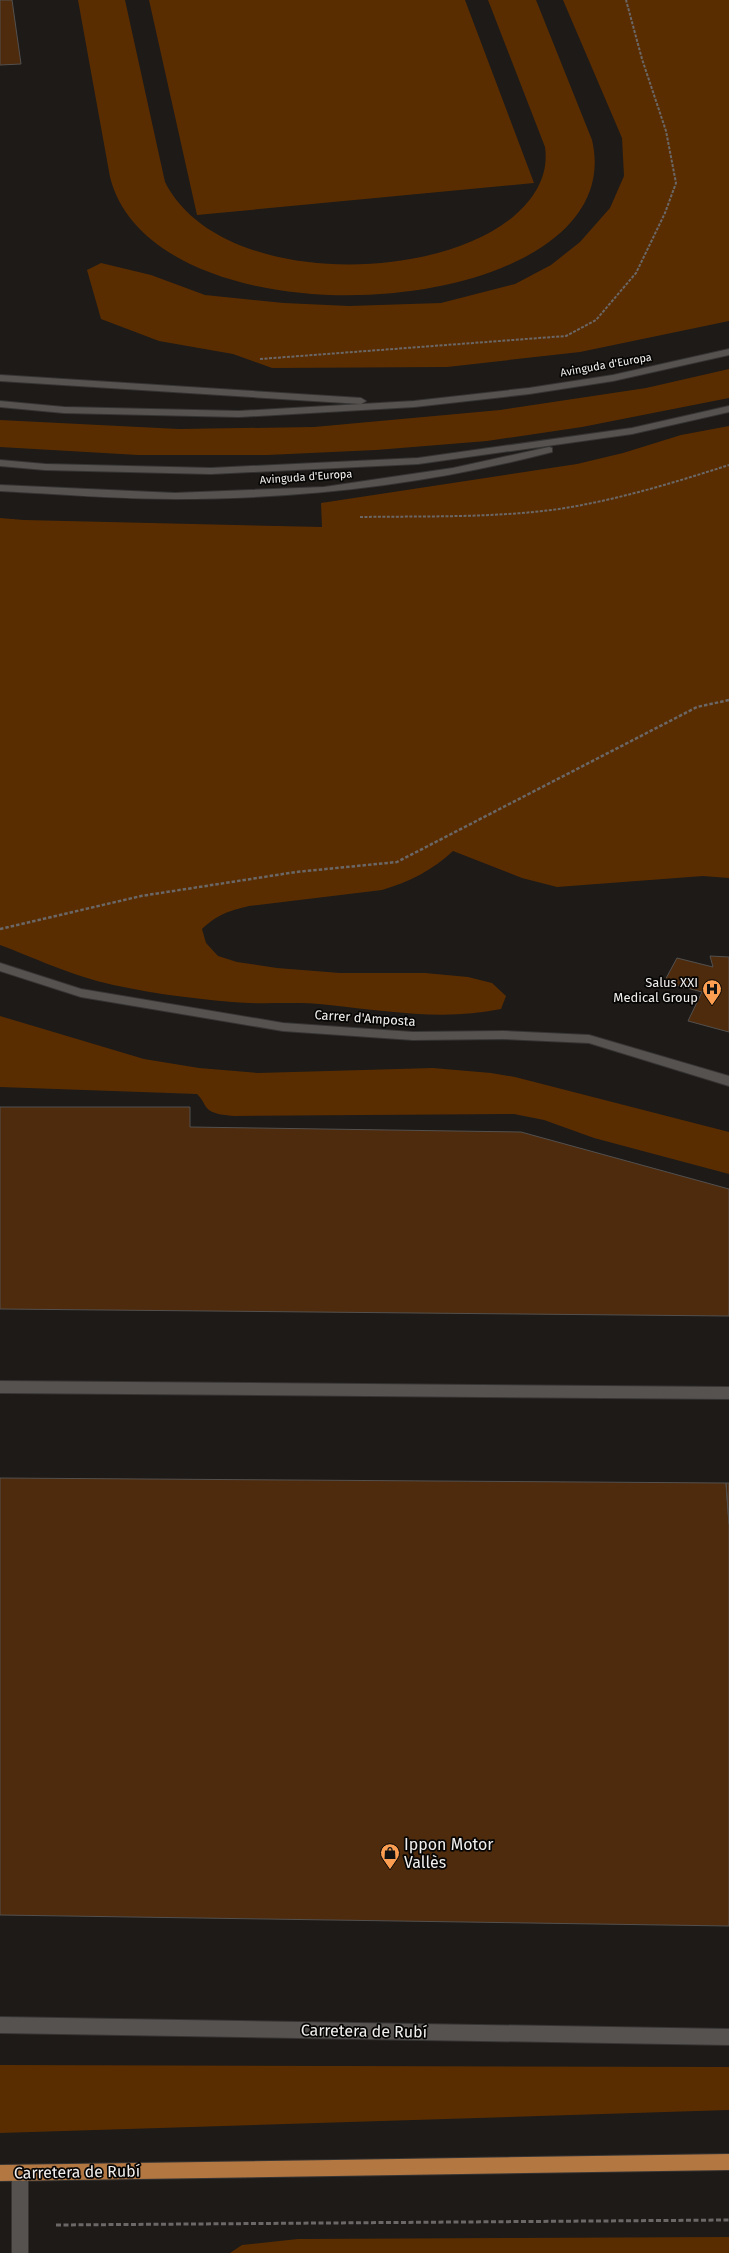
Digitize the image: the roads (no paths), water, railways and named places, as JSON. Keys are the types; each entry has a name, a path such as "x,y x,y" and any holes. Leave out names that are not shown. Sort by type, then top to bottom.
{"main road":[{"name":"Carretera de Rubí","path":"0,2173 729,2162"}],"street":[{"name":"Avinguda d'Europa","path":"0,404 64,410 238,414 414,404 528,391 613,378 729,352"},
{"name":"Avinguda d'Europa","path":"0,378 414,404"},
{"name":"Avinguda d'Europa","path":"0,488 175,496 324,490 454,471 729,409"},
{"name":"Avinguda d'Europa","path":"0,463 45,467 211,471 418,461 632,431"},
{"name":"Carrer d'Amposta","path":"0,967 81,993 283,1027 413,1036 504,1034 589,1039 729,1081"},
{"path":"0,1387 729,1393"},
{"name":"Carretera de Rubí","path":"0,2025 729,2037"},
{"path":"20,2173 20,2253"}],"place":[{"name":"Salus XXI Medical Group","path":"712,1006"},
{"name":"Ippon Motor Vallès","path":"390,1870"}]}
